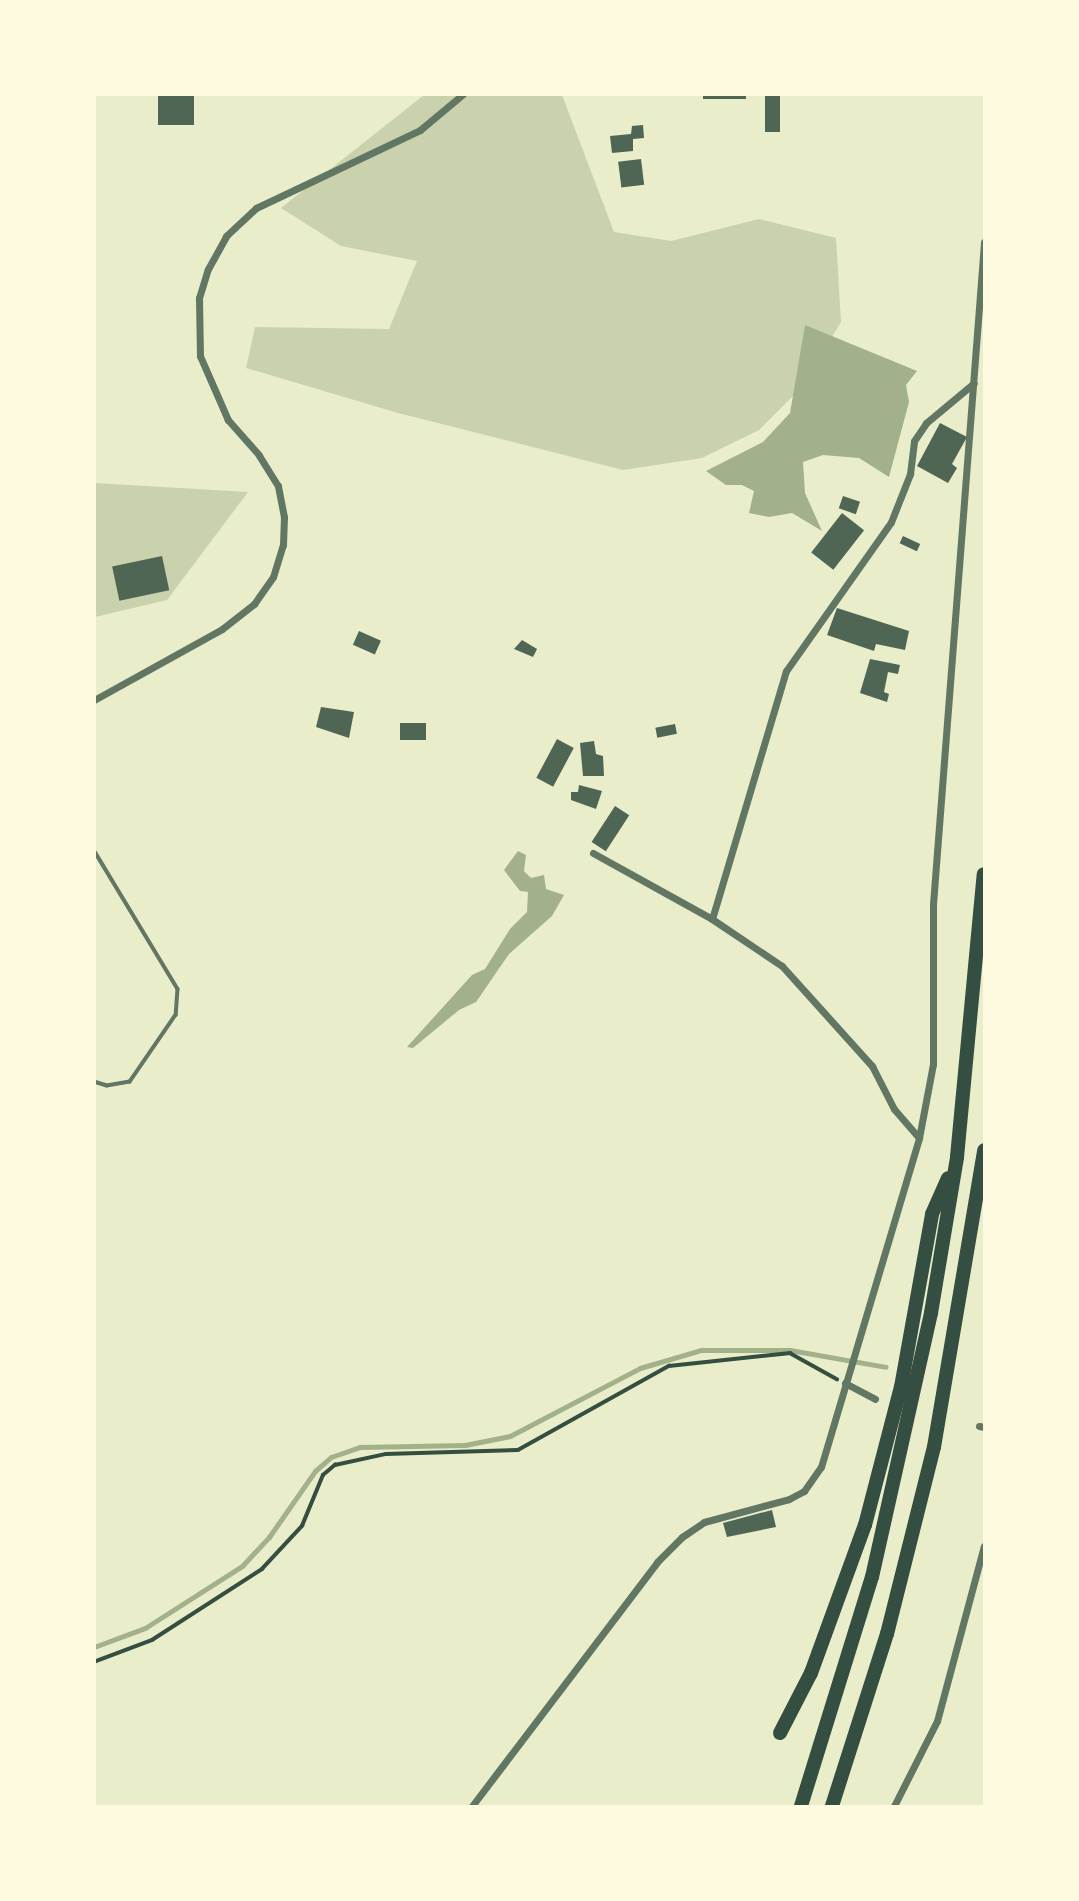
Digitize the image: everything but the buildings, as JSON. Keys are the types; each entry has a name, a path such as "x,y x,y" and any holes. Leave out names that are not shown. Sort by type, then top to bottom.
{"highway":[{"path":"801,1807 872,1577 931,1313 957,1157 985,874"},
{"path":"832,1807 887,1634 934,1447 985,1150"},
{"path":"780,1733 821,1650 865,1525 901,1387 932,1214 957,1157"}],"street":[{"path":"94,701 222,629 244,612 273,577 283,545 284,517 278,486 259,455 228,420 200,356 199,298 208,269 226,236 256,208 420,130 463,94"},
{"path":"472,1807 657,1562 682,1537 704,1522 789,1499 814,1480 919,1138 933,1064 933,904 985,242"},
{"path":"712,919 786,671 891,522 910,474 914,441 926,423 974,383"},
{"path":"593,853 712,919 782,966 872,1066 894,1109 919,1138"},
{"path":"845,1383 875,1399"},
{"path":"894,1807 937,1721 985,1546"}],"lane":[{"path":"94,849 178,989 176,1015 164,1037 130,1082 107,1086 94,1082"}],"path":[{"path":"94,1662 152,1640 262,1569 302,1526 323,1475 335,1465 386,1454 519,1450 556,1433 592,1405 628,1391 669,1366 790,1353 845,1383"}],"shaded area":[{"path":"424,95 562,95 614,232 671,241 759,219 836,238 841,322 800,389 759,430 702,458 623,470 398,413 246,368 255,327 389,329 417,261 341,246 281,208"},
{"path":"805,325 917,371 906,385 909,402 889,477 859,458 823,455 803,462 805,493 822,531 792,513 769,517 749,513 754,491 742,485 726,485 706,471 763,442 790,413"},
{"path":"94,483 248,492 167,600 95,617"},
{"path":"518,851 526,855 524,871 531,878 544,875 546,889 564,895 552,916 509,954 476,1002 459,1010 413,1048 407,1047 472,975 485,969 510,929 527,912 528,892 520,891 504,870"}],"waterway":[{"path":"94,1647 145,1628 242,1566 269,1537 315,1471 331,1457 360,1447 465,1445 510,1436 640,1368 701,1350 790,1350 886,1367"}]}
